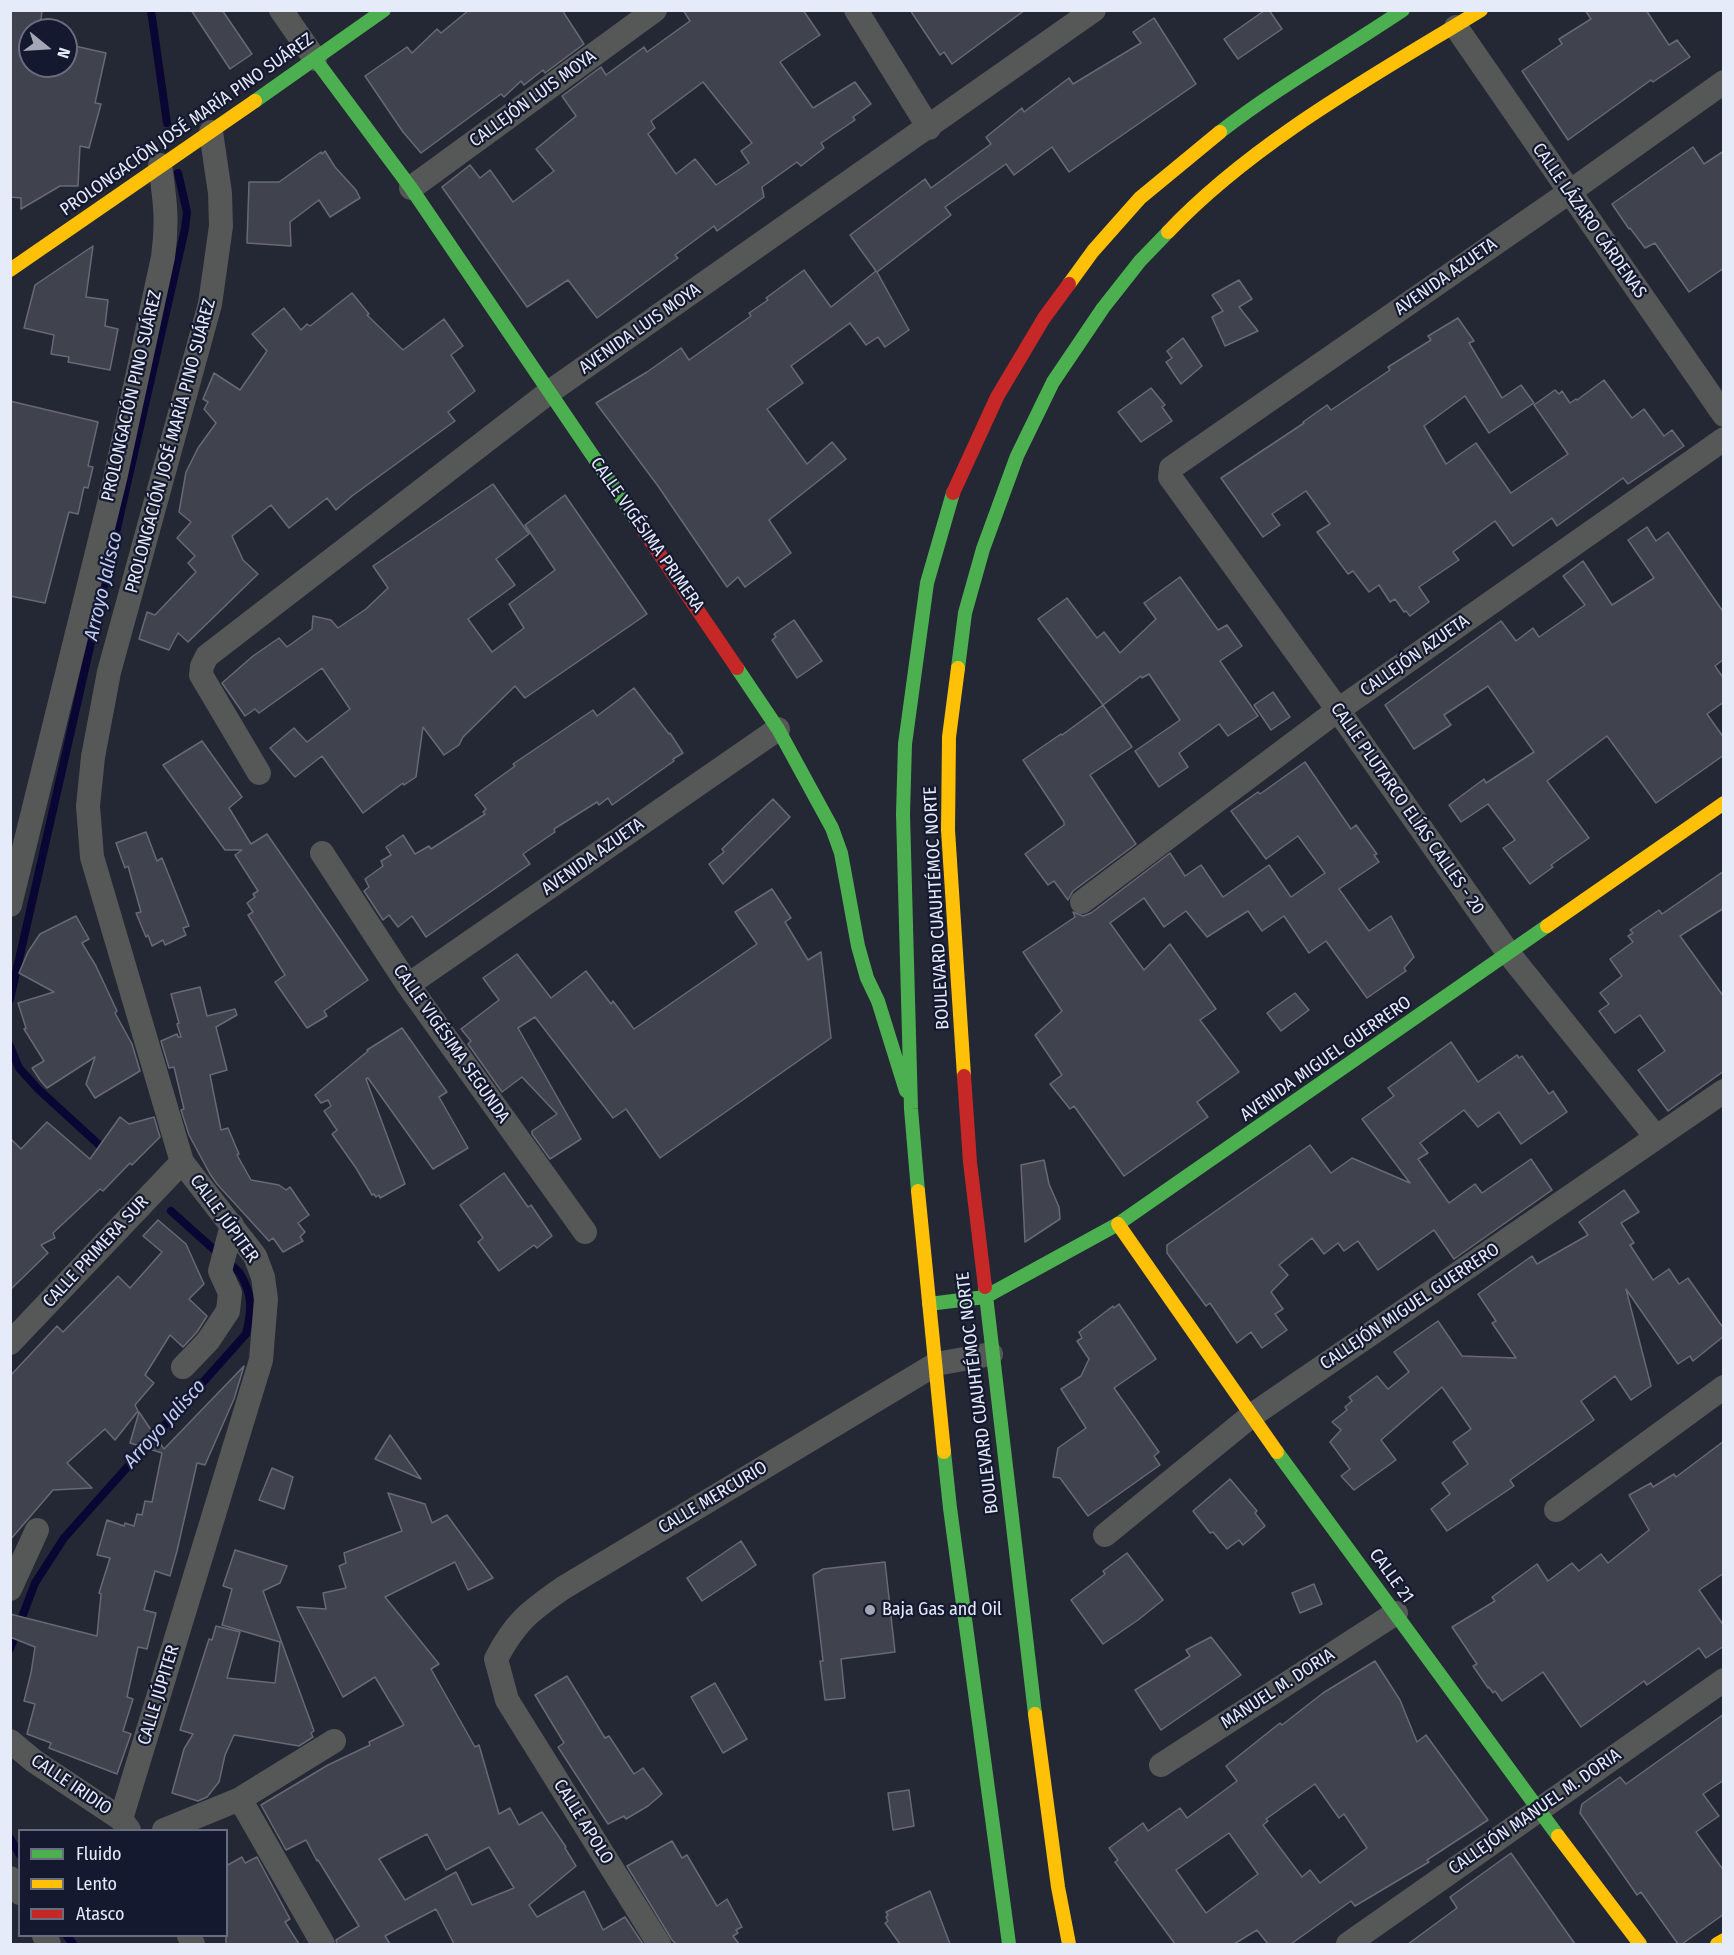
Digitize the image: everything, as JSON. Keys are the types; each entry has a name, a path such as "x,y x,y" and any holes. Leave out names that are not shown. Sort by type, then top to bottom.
{"main road":[{"name":"PROLONGACIÒN JOSÉ MARÍA PINO SUÁREZ","path":"10,270 160,165 212,132 384,10"},
{"name":"BOULEVARD CUAUHTÉMOC NORTE","path":"1009,1944 946,1477 911,1109 903,814 905,744 927,583 955,488 997,397 1044,318 1093,251 1140,198 1190,155 1260,101 1344,50 1403,10"},
{"name":"BOULEVARD CUAUHTÉMOC NORTE","path":"1069,1944 1058,1887 1036,1720 970,1162 948,830 949,737 965,613 983,549 1017,456 1053,382 1103,308 1140,261 1178,220 1228,176 1347,92 1481,10"},
{"name":"CALLE VIGÉSIMA PRIMERA","path":"315,59 411,188 778,729 832,828 841,853 858,946 867,978 878,1001 911,1109"},
{"name":"AVENIDA MIGUEL GUERRERO","path":"929,1304 985,1297 1118,1224 1724,803"},
{"name":"CALLE 21","path":"1118,1224 1251,1416 1538,1810 1640,1944"},
{"path":"1717,1944 1724,1940"}],"street":[{"name":"CALLE VIGÉSIMA PRIMERA","path":"281,10 315,59"},
{"name":"CALLEJÓN LUIS MOYA","path":"411,188 655,10"},
{"path":"856,10 929,128"},
{"name":"AVENIDA LUIS MOYA","path":"259,773 201,675 207,656 549,393 1094,10"},
{"name":"CALLE LÁZARO CÁRDENAS","path":"1456,27 1568,193 1724,415"},
{"name":"AVENIDA AZUETA","path":"1170,473 1171,468 1724,82"},
{"name":"PROLONGACIÓN JOSÉ MARÍA PINO SUÁREZ","path":"93,757 109,672 210,304 221,226 220,193 212,132"},
{"name":"PROLONGACIÓN PINO SUÁREZ","path":"10,905 115,479 163,257 167,229 160,165"},
{"name":"CALLEJÓN AZUETA","path":"1082,902 1338,710 1724,440"},
{"name":"CALLE PLUTARCO ELÍAS CALLES - 20","path":"1170,473 1170,477 1338,710 1509,954 1656,1137"},
{"name":"AVENIDA AZUETA","path":"408,985 778,729"},
{"name":"CALLE JÚPITER","path":"93,757 88,806 92,857 182,1162 230,1234 255,1256 263,1277 266,1299 261,1360 125,1825"},
{"name":"CALLE VIGÉSIMA SEGUNDA","path":"322,853 408,985 585,1232"},
{"name":"CALLEJÓN MIGUEL GUERRERO","path":"1105,1535 1251,1416 1724,1091"},
{"name":"CALLE PRIMERA SUR","path":"10,1343 182,1162"},
{"path":"183,1367 208,1341 228,1311 230,1293 220,1271 230,1234"},
{"name":"CALLE MERCURIO","path":"507,1700 496,1659 517,1624 531,1610 573,1582 936,1364 992,1354"},
{"path":"1556,1510 1724,1387"},
{"path":"10,1589 37,1530"},
{"name":"MANUEL M. DORIA","path":"1161,1765 1396,1613"},
{"name":"CALLEJÓN MANUEL M. DORIA","path":"1348,1944 1724,1680"},
{"name":"CALLE APOLO","path":"507,1700 659,1944"},
{"name":"CALLE IRIDIO","path":"11,1741 34,1761 125,1825"},
{"path":"166,1829 240,1799 334,1741"},
{"path":"240,1799 322,1944"}],"building":[{"path":"10,10 42,10 41,18 18,18 18,78 78,78 78,47 106,53 95,103 101,104 89,148 80,146 78,186 60,186 21,209 21,198 10,197"},
{"path":"191,10 222,10 252,54 230,69"},
{"path":"469,10 562,10 584,44 545,73 543,70 524,85 521,81 504,97 501,94 421,153 403,132 365,76 407,47 412,53 437,29 441,33"},
{"path":"683,10 803,10 820,35 780,62 813,108 855,82 871,104 853,117 855,120 821,143 824,148 801,166 797,162 762,187 764,197 717,231 714,226 675,255 678,258 597,318 568,280 527,307 442,187 470,165 480,178 490,170 513,202 554,171 536,149 576,116 562,96 601,67 606,75 644,47 647,52 690,21","holes":["703,82 752,143 741,151 749,163 716,185 695,159 676,174 648,134 655,128 651,121"]},
{"path":"910,10 1025,10 952,64 944,52 940,55"},
{"path":"1265,10 1269,10 1282,29 1238,59 1224,39"},
{"path":"1585,10 1646,10 1669,45 1677,40 1690,57 1653,82 1651,80 1568,140 1522,71 1562,44 1559,39 1591,19"},
{"path":"1154,18 1196,84 1069,172 1052,147 1014,175 1006,164 945,207 951,215 877,272 909,330 885,347 878,337 866,345 850,323 791,366 803,383 767,409 807,464 832,442 846,459 769,520 791,553 745,587 738,577 727,587 658,486 596,403 681,348 689,360 751,316 749,313 768,300 766,298 804,270 831,307 876,271 850,235 925,179 931,188 991,144 986,137 1022,108 1024,112 1069,78 1073,84 1141,43 1133,32"},
{"path":"1693,147 1704,164 1724,151 1724,268 1689,292 1655,243 1645,248 1612,204"},
{"path":"325,151 360,198 330,217 319,200 290,222 291,246 247,243 249,182 279,182"},
{"path":"93,246 86,297 108,300 105,326 118,329 110,370 68,362 69,357 51,354 54,335 24,328 35,285"},
{"path":"1239,280 1252,299 1239,307 1258,331 1225,346 1212,317 1223,311 1212,295"},
{"path":"352,293 369,314 367,315 403,350 444,319 463,346 451,355 475,391 448,412 455,421 336,510 327,498 289,528 271,505 232,536 243,560 258,574 188,642 178,633 169,650 139,639 147,612 155,615 196,572 188,563 195,556 177,538 191,522 179,512 186,472 198,448 216,423 204,409 208,402 203,399 214,373 240,390 267,351 252,334 284,308 301,330 307,324 310,326"},
{"path":"1458,318 1474,341 1469,343 1502,398 1521,385 1534,403 1489,433 1465,396 1424,426 1446,464 1476,443 1511,493 1568,454 1534,405 1555,390 1559,394 1562,391 1570,403 1604,380 1632,418 1644,409 1664,436 1672,430 1684,446 1628,484 1623,478 1557,526 1552,518 1513,546 1495,521 1453,552 1459,560 1419,587 1429,602 1410,616 1406,611 1404,612 1395,599 1390,602 1379,585 1369,592 1353,571 1348,574 1317,532 1330,524 1306,491 1272,514 1280,525 1263,537 1221,478 1327,405 1331,410 1390,370 1388,367 1431,340 1428,336"},
{"path":"1183,338 1202,366 1181,384 1166,362 1172,358 1167,351"},
{"path":"1151,388 1165,405 1162,407 1172,421 1141,442 1118,412"},
{"path":"10,401 98,422 88,466 93,467 88,488 84,487 78,514 69,512 45,603 10,596"},
{"path":"493,484 529,534 496,559 515,585 468,619 492,652 524,628 509,604 555,570 525,525 565,495 647,614 525,698 515,686 463,737 459,745 444,755 423,727 416,777 404,785 403,783 363,813 322,756 295,777 270,748 294,728 307,742 350,709 322,668 259,713 255,709 245,716 222,683 253,656 279,638 287,647 312,629 313,616 331,620 338,628 366,609 388,588 373,566"},
{"path":"1647,527 1656,541 1668,532 1724,613 1724,659 1715,666 1724,679 1724,702 1707,714 1724,738 1724,755 1656,803 1607,736 1547,781 1589,838 1551,865 1553,867 1530,884 1503,848 1515,840 1488,804 1461,822 1449,805 1484,779 1486,783 1534,752 1488,686 1444,715 1451,725 1414,749 1385,705 1501,621 1516,641 1533,628 1539,637 1585,605 1563,576 1583,561 1612,605 1654,578 1628,540"},
{"path":"1180,577 1218,630 1227,625 1242,646 1220,661 1258,716 1228,736 1219,724 1179,753 1188,767 1159,787 1135,751 1180,720 1149,674 1142,678 1141,676 1103,705 1038,619 1067,598 1097,638 1104,632 1120,653 1156,619 1144,603"},
{"path":"794,620 822,661 797,678 772,640 776,637 774,634"},
{"path":"634,688 683,753 612,805 608,798 599,805 597,802 554,829 555,832 523,854 530,864 426,937 412,916 398,927 389,915 383,920 364,891 369,887 365,879 383,866 381,861 391,855 386,847 403,835 415,854 429,846 431,849 485,814 483,812 486,809 475,795 515,766 513,764 593,710 597,716"},
{"path":"1273,692 1290,717 1271,730 1254,705"},
{"path":"1103,705 1132,747 1090,775 1136,844 1073,891 1068,900 1054,881 1048,885 1025,854 1064,825 1064,822 1023,760"},
{"path":"202,741 242,797 229,808 251,844 267,834 368,980 324,1011 327,1016 307,1028 275,982 285,975 248,915 253,912 247,903 255,897 253,894 258,891 235,855 242,850 225,850 163,765"},
{"path":"1305,762 1351,829 1356,825 1377,854 1374,855 1379,862 1339,889 1369,931 1391,916 1414,957 1404,968 1406,971 1367,998 1326,941 1309,953 1284,916 1262,931 1248,911 1207,937 1186,911 1164,927 1144,898 1110,923 1144,970 1170,944 1216,1009 1200,1020 1239,1072 1197,1102 1208,1117 1124,1176 1074,1106 1070,1109 1050,1084 1062,1075 1035,1035 1062,1011 1023,952 1075,917 1073,912 1083,916 1091,913 1170,853 1185,876 1201,865 1223,897 1269,865 1291,897 1325,873 1298,836 1266,859 1231,811 1258,792 1260,794"},
{"path":"773,799 790,817 723,884 709,864 724,852 722,849"},
{"path":"146,832 157,861 162,858 189,926 183,928 186,935 165,945 163,940 152,946 148,935 146,937 136,913 141,912 128,866 125,868 116,843"},
{"path":"1724,871 1724,908 1680,936 1724,997 1724,1071 1668,1111 1638,1070 1665,1051 1640,1015 1615,1033 1599,1011 1609,1004 1600,993 1622,976 1610,959 1633,942 1628,936 1633,933 1630,930 1659,910 1662,914"},
{"path":"772,889 791,918 785,922 808,960 821,952 831,1038 660,1158 626,1109 613,1118 535,1017 518,1028 581,1139 550,1159 532,1131 557,1114 522,1077 502,1092 468,1044 471,1041 461,1029 499,1000 483,978 517,954 551,998 586,971 634,1029 757,944 735,912"},
{"path":"76,916 89,939 82,943 96,966 117,1011 115,1013 132,1044 140,1071 95,1098 86,1084 95,1057 47,1088 40,1080 32,1068 44,1061 24,1029 26,1028 18,1003 54,992 19,973 28,952 40,934"},
{"path":"200,987 207,1016 235,1009 237,1015 216,1027 227,1070 210,1075 221,1130 228,1128 239,1154 237,1155 251,1180 279,1185 286,1190 290,1187 309,1215 298,1223 305,1232 300,1237 303,1241 283,1252 273,1238 269,1241 217,1184 189,1135 181,1110 184,1109 174,1067 169,1068 161,1041 177,1034 181,1037 171,994"},
{"path":"1295,993 1309,1010 1281,1031 1267,1013"},
{"path":"402,1028 447,1092 439,1097 468,1148 433,1169 368,1078 366,1079 405,1184 380,1198 379,1195 376,1197 372,1195 332,1134 337,1130 324,1111 331,1106 328,1100 321,1103 315,1095 367,1050"},
{"path":"1451,1042 1478,1082 1517,1055 1519,1058 1522,1056 1549,1094 1553,1091 1567,1112 1521,1144 1499,1112 1478,1127 1464,1110 1420,1143 1428,1153 1418,1159 1449,1203 1475,1184 1482,1193 1531,1159 1552,1190 1454,1259 1434,1230 1378,1270 1358,1241 1344,1251 1338,1243 1324,1254 1312,1238 1279,1265 1288,1275 1271,1292 1283,1309 1275,1314 1287,1330 1262,1348 1251,1332 1237,1343 1210,1303 1206,1306 1167,1253 1167,1245 1310,1145 1331,1173 1352,1158 1410,1183 1362,1119 1394,1096 1388,1088"},
{"path":"120,1117 129,1124 154,1117 160,1137 132,1165 130,1163 103,1191 100,1189 53,1233 55,1238 41,1245 48,1253 10,1290 10,1138 21,1149 47,1122 90,1159"},
{"path":"1044,1160 1049,1184 1059,1207 1060,1219 1025,1242 1021,1165"},
{"path":"504,1173 528,1207 531,1205 552,1236 537,1248 534,1245 499,1271 478,1242 483,1238 460,1205"},
{"path":"1624,1190 1639,1212 1621,1223 1634,1243 1630,1245 1653,1280 1669,1269 1679,1284 1688,1278 1724,1329 1724,1336 1693,1361 1690,1356 1678,1364 1626,1289 1651,1386 1631,1400 1615,1376 1581,1401 1594,1420 1510,1480 1514,1486 1447,1531 1431,1509 1450,1494 1442,1483 1468,1464 1453,1442 1471,1429 1442,1387 1381,1440 1396,1460 1354,1490 1341,1476 1350,1469 1330,1442 1341,1430 1332,1422 1347,1410 1345,1407 1352,1401 1349,1397 1377,1376 1388,1389 1409,1372 1394,1352 1438,1321 1462,1356 1516,1358 1492,1323 1496,1321 1478,1294 1532,1256 1537,1264 1588,1235 1579,1222"},
{"path":"158,1220 186,1244 204,1284 189,1299 207,1316 197,1332 183,1347 170,1335 145,1375 154,1383 135,1405 138,1411 115,1440 105,1429 67,1463 92,1488 53,1490 10,1540 10,1376 57,1326 63,1332 118,1276 130,1288 162,1252 143,1236"},
{"path":"1119,1304 1156,1359 1114,1388 1159,1452 1154,1456 1160,1465 1088,1516 1060,1478 1053,1477 1058,1448 1086,1428 1061,1389 1081,1376 1089,1359 1077,1341 1082,1338 1079,1332 1113,1306 1114,1308"},
{"path":"244,1366 234,1399 205,1465 197,1463 170,1576 155,1571 144,1610 156,1613 147,1649 138,1647 127,1697 133,1699 123,1731 131,1734 117,1774 49,1748 51,1743 27,1734 35,1704 24,1701 35,1647 10,1637 10,1614 97,1636 101,1594 99,1593 110,1558 97,1555 107,1520 124,1526 125,1523 134,1526 137,1514 142,1515 145,1501 152,1502 162,1453 130,1443 139,1412 164,1449"},
{"path":"390,1435 421,1479 375,1459"},
{"path":"1724,1441 1724,1573 1699,1590 1724,1626 1724,1646 1706,1658 1699,1648 1647,1685 1644,1681 1581,1727 1543,1672 1502,1701 1495,1691 1493,1693 1488,1688 1473,1666 1477,1664 1452,1627 1495,1601 1492,1597 1537,1564 1548,1581 1572,1563 1579,1571 1601,1554 1608,1563 1649,1530 1629,1495 1651,1483 1653,1487 1674,1474 1676,1477"},
{"path":"272,1468 293,1477 284,1509 259,1500"},
{"path":"1230,1479 1257,1511 1255,1513 1265,1526 1243,1545 1239,1540 1227,1549 1213,1532 1210,1533 1193,1511"},
{"path":"388,1493 425,1504 432,1523 447,1515 493,1578 468,1590 455,1562 385,1597 439,1664 431,1669 475,1747 479,1745 499,1814 510,1808 519,1825 542,1812 576,1866 529,1905 537,1917 584,1891 603,1930 625,1917 643,1944 454,1944 436,1909 385,1936 390,1944 337,1944 336,1940 359,1926 306,1840 286,1850 261,1805 328,1765 370,1745 369,1742 404,1725 375,1677 343,1697 297,1607 326,1609 323,1593 346,1588 339,1566 346,1563 344,1553 402,1531","holes":["427,1834 446,1870 489,1847 514,1888 472,1905 456,1872 405,1900 379,1859"]},
{"path":"741,1541 756,1565 702,1601 687,1578"},
{"path":"235,1550 287,1566 280,1583 263,1591 314,1731 311,1733 313,1737 299,1746 234,1735 225,1755 219,1782 207,1797 198,1801 172,1793 184,1749 193,1734 180,1730 209,1639 212,1640 216,1626 240,1632 227,1678 275,1683 280,1642 222,1625 232,1589 223,1586"},
{"path":"1127,1553 1163,1600 1103,1644 1071,1600 1105,1574 1103,1571"},
{"path":"885,1562 895,1652 841,1659 845,1698 825,1700 813,1575 823,1569"},
{"path":"1314,1584 1322,1604 1300,1613 1292,1593"},
{"path":"1211,1637 1241,1675 1161,1730 1135,1690 1190,1656 1186,1650"},
{"path":"1375,1661 1400,1700 1417,1742 1426,1735 1488,1820 1427,1860 1429,1862 1355,1906 1351,1901 1291,1944 1268,1944 1257,1930 1234,1944 1175,1944 1115,1862 1118,1860 1109,1848 1143,1823 1148,1831 1180,1808 1187,1818 1237,1781 1226,1766 1280,1723 1282,1725 1323,1693","holes":["1315,1784 1339,1818 1344,1814 1367,1848 1320,1883 1310,1870 1302,1877 1263,1825 1268,1821 1266,1819","1229,1833 1258,1874 1206,1913 1176,1870"]},
{"path":"567,1676 605,1738 609,1736 634,1774 643,1768 662,1794 648,1806 626,1819 624,1816 608,1824 558,1747 564,1743 535,1695"},
{"path":"715,1683 747,1739 723,1753 691,1697"},
{"path":"1724,1714 1724,1780 1703,1794 1719,1816 1696,1832 1724,1871 1724,1914 1682,1944 1678,1944 1641,1892 1637,1895 1580,1813 1582,1804 1620,1777 1626,1784"},
{"path":"909,1790 914,1826 893,1830 888,1793"},
{"path":"672,1841 682,1858 687,1855 717,1906 727,1899 742,1927 736,1930 738,1933 733,1936 739,1944 676,1944 672,1940 627,1866"},
{"path":"1511,1853 1575,1944 1408,1944 1457,1908 1450,1897"},
{"path":"242,1857 245,1863 257,1857 290,1919 285,1922 299,1944 226,1944 226,1937 228,1937 228,1865"},
{"path":"930,1891 950,1944 900,1944 885,1923 888,1921 886,1912"}],"waterway":[{"name":"Arroyo Jalisco","path":"151,10 167,123"},
{"name":"Arroyo Jalisco","path":"10,999 185,229 187,212 178,173"},
{"name":"Arroyo Jalisco","path":"10,1046 19,1068 38,1089 107,1152"},
{"name":"Arroyo Jalisco","path":"10,1649 35,1583 64,1538 246,1334 250,1302 244,1280 239,1272 171,1211"},
{"name":"Arroyo Jalisco","path":"10,1838 18,1852"},
{"name":"Arroyo Jalisco","path":"68,1937 73,1944"}],"traffic: fast":[{"path":"255,101 384,10"},
{"path":"1220,132 1287,84 1403,10"},
{"path":"315,59 411,188 637,521"},
{"path":"958,668 965,613 983,549 1017,456 1053,382 1103,308 1140,261 1168,232"},
{"path":"918,1191 911,1109 903,814 905,744 927,583 953,493"},
{"path":"737,668 778,729 832,828 841,853 858,946 867,978 878,1001 906,1091"},
{"path":"929,1304 985,1297 1118,1224 1547,926"},
{"path":"985,1287 1035,1714"},
{"path":"944,1452 1009,1944"},
{"path":"1277,1452 1558,1836"}],"traffic: slow":[{"path":"1168,232 1238,168 1277,139 1358,85 1481,10"},
{"path":"10,270 255,101"},
{"path":"1069,284 1093,251 1140,198 1220,132"},
{"path":"958,668 949,737 948,830 964,1076"},
{"path":"1547,926 1724,803"},
{"path":"918,1191 944,1452"},
{"path":"1118,1224 1277,1452"},
{"path":"1035,1714 1058,1887 1069,1944"},
{"path":"1558,1836 1640,1944"},
{"path":"1717,1944 1724,1940"}],"traffic: jam":[{"path":"953,493 997,397 1044,318 1069,284"},
{"path":"637,521 737,668"},
{"path":"964,1076 970,1162 985,1287"}],"place":[{"name":"Baja Gas and Oil","path":"870,1610"}]}
